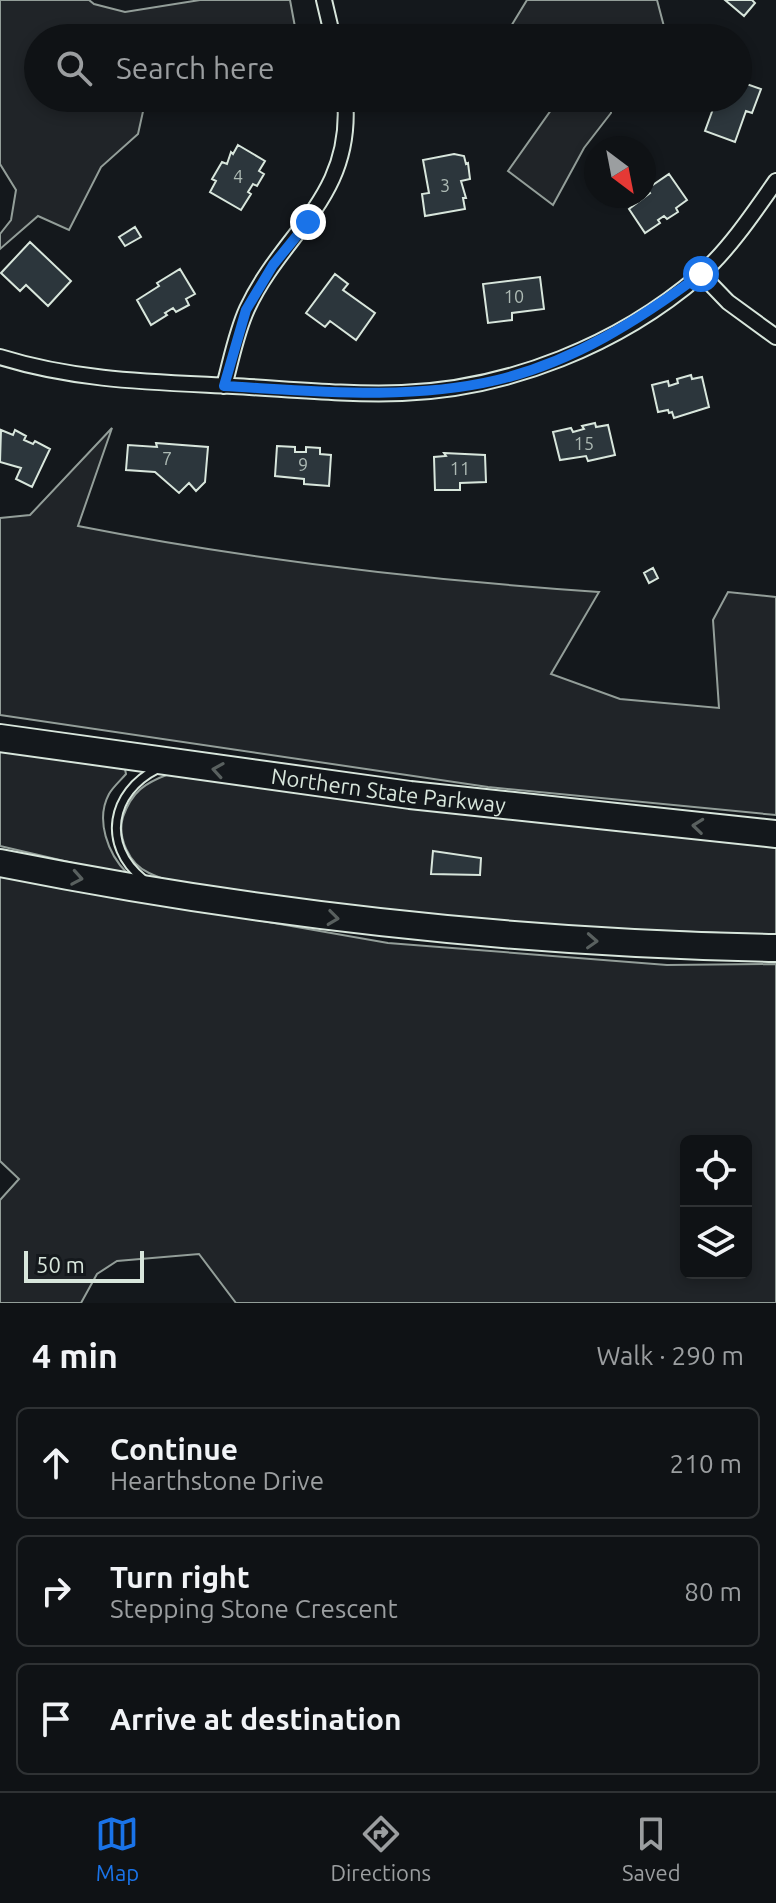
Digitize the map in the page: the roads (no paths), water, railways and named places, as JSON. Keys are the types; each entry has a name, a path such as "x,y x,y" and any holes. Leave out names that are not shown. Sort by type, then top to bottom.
{"highway":[{"name":"Northern State Parkway","path":"0,738 452,800 776,834"},
{"path":"0,863 160,893 345,919 578,940 776,948"}],"street":[{"path":"324,0 330,24"},
{"path":"224,386 246,310 273,265 329,190 341,152 346,112"},
{"path":"0,357 42,370 105,378 224,386 404,393 497,380 548,364 600,341 655,308 701,274 776,181"},
{"path":"701,274 728,302 776,337"}],"lane":[{"path":"160,893 137,874 124,856 117,834 118,812 121,801 135,782 156,769 174,763"}]}
